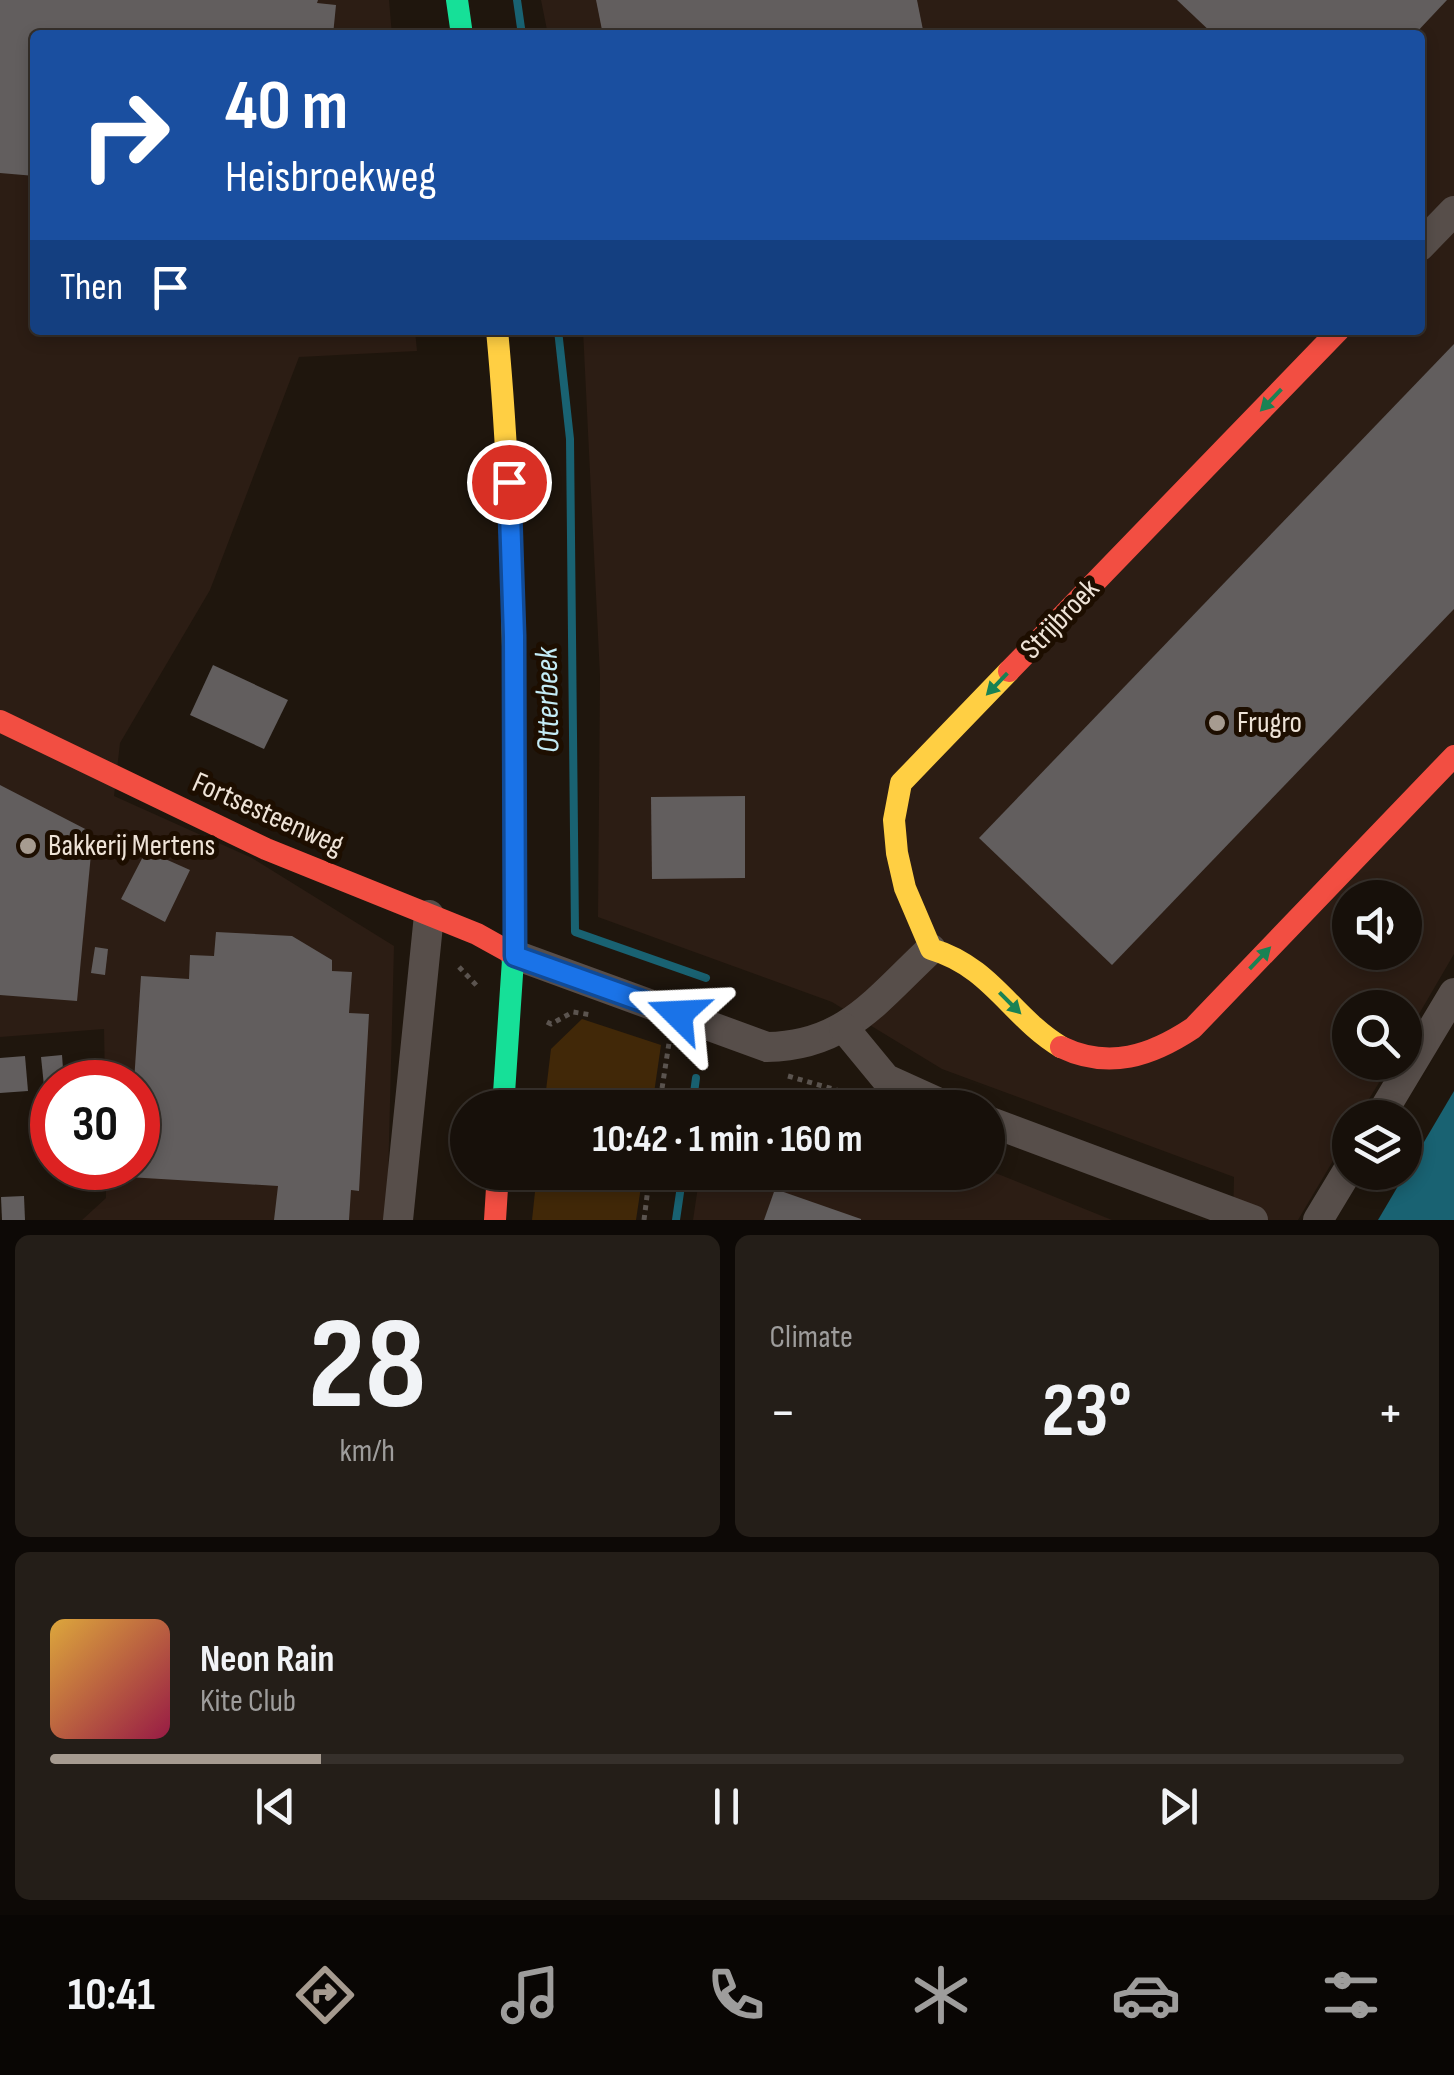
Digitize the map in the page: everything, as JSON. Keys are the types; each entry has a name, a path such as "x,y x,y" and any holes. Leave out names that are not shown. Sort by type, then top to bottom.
{"street":[{"path":"457,0 461,30"},
{"path":"1425,241 1454,211"},
{"path":"497,335 508,443 513,617 515,956 504,1090"},
{"name":"Strijbroek","path":"931,949 905,888 898,853 894,820 902,783 1334,335"},
{"name":"Fortsesteenweg","path":"0,721 266,849 477,934 515,956"},
{"path":"515,956 766,1047 811,1042 844,1028 931,949 960,958 1040,1034 1060,1047 1088,1060 1142,1058 1168,1046 1192,1028 1454,756"},
{"path":"398,1220 429,915"},
{"path":"1391,1100 1454,993"},
{"path":"844,1028 886,1079 910,1090"},
{"path":"1005,1127 1252,1220"},
{"path":"495,1220 497,1190"},
{"path":"1318,1220 1336,1190"}],"path":[{"path":"662,1090 668,1043"},
{"path":"644,1220 648,1190"}],"shaded area":[{"path":"0,0 389,0 392,30 30,30 30,335 415,335 417,351 299,357 210,590 120,743 114,796 252,858 394,946 387,1220 82,1220 106,1198 106,1190 160,1190 160,1060 105,1060 104,1029 0,1037"},
{"path":"541,0 1454,0 1454,954 1422,1009 1422,990 1332,990 1332,1080 1381,1080 1368,1100 1332,1100 1332,1162 1298,1220 1233,1220 1234,1177 942,1069 832,1002 598,917 600,676 583,335 1425,335 1425,30 547,30"},
{"path":"582,1019 661,1045 654,1090 546,1090 551,1049"},
{"path":"1005,1177 1112,1220 693,1220 697,1190 1005,1190"},
{"path":"535,1190 640,1190 636,1220 532,1220"}],"water":[{"path":"1454,1091 1454,1220 1378,1220 1396,1190 1422,1190 1422,1145"}],"building":[{"path":"0,0 318,0 317,3 336,5 334,30 30,30 30,176 0,173"},
{"path":"596,0 917,0 923,30 602,30"},
{"path":"1177,0 1447,0 1419,30 1209,30"},
{"name":"Frugro","path":"1454,344 1454,609 1112,965 979,838"},
{"path":"213,665 288,700 264,749 190,715"},
{"path":"0,785 93,833 77,1001 0,995"},
{"path":"745,796 745,878 652,879 651,797"},
{"path":"149,845 166,853 163,858 190,870 165,922 121,899"},
{"path":"216,932 292,936 332,960 332,971 352,972 349,1013 369,1014 359,1191 351,1190 349,1220 274,1220 278,1186 160,1179 160,1060 135,1060 141,976 189,979 190,955 214,956"},
{"path":"95,947 108,949 105,975 91,973"},
{"path":"62,1055 62,1060 41,1060"},
{"path":"25,1056 28,1091 0,1093 0,1058"},
{"path":"775,1190 861,1219 861,1220 764,1220"},
{"path":"24,1196 25,1220 2,1220 1,1197"}],"waterway":[{"name":"Otterbeek","path":"517,0 521,30"},
{"name":"Otterbeek","path":"559,335 570,439 575,932 706,978"},
{"name":"Otterbeek","path":"694,1090 696,1078"},
{"name":"Otterbeek","path":"676,1220 680,1190"}],"traffic: fast":[{"path":"457,0 461,30"},
{"path":"504,1090 515,930"}],"traffic: slow":[{"path":"497,335 511,555 515,930"},
{"path":"1009,671 901,783 894,820 897,853 905,888 931,949 952,957 986,980 1028,1022 1061,1047"}],"traffic: jam":[{"path":"1009,671 1334,335"},
{"path":"0,721 266,849 477,934 515,955"},
{"path":"1061,1047 1096,1058 1129,1057 1161,1046 1193,1028 1454,756"},
{"path":"495,1220 497,1190"}],"place":[{"name":"Frugro","path":"1217,723"},
{"name":"Bakkerij Mertens","path":"28,846"}],"route":[{"path":"509,482 514,636 515,956 678,1014"}]}
